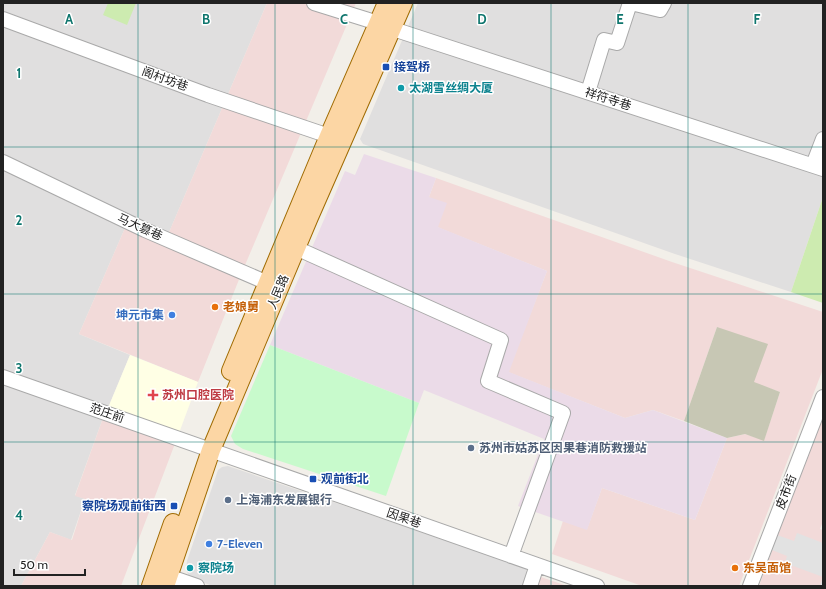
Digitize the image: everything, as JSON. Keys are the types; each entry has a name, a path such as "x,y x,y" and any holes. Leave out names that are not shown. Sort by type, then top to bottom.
{"main road":[{"name":"人民路","path":"274,285 296,248 386,26 387,3"},
{"name":"人民路","path":"151,586 206,448 274,285 329,136 386,26 403,3"},
{"name":"人民路","path":"167,581 206,448"}],"street":[{"name":"祥符寺巷","path":"314,3 818,167"},
{"path":"588,92 604,40 617,43 631,3 660,10 664,3"},
{"name":"阁村坊巷","path":"3,20 208,95 329,136"},
{"path":"818,167 823,139"},
{"name":"马大篡巷","path":"3,162 145,230 274,285"},
{"path":"296,248 502,340 488,381 563,413 511,556"},
{"name":"范庄前","path":"3,377 206,448"},
{"name":"皮市街","path":"750,586 823,397"},
{"name":"因果巷","path":"206,448 597,586"},
{"path":"530,586 537,565"},
{"path":"167,581 197,586"}],"shaded area":[{"path":"3,3 267,3 167,237 3,158"},
{"path":"267,3 356,3 240,277 198,382 79,334 125,228 164,244"},
{"path":"418,3 823,3 823,197 791,292 675,254 363,144 360,139"},
{"path":"364,154 436,178 429,197 447,203 438,227 547,271 509,372 625,418 653,410 727,438 695,520 602,488 587,530 518,506 544,439 424,390 419,403 270,345 345,171 355,175"},
{"path":"3,167 125,228 79,334 130,355 108,408 3,376"},
{"path":"436,178 672,262 823,312 823,369 739,586 642,586 552,554 563,521 587,529 602,488 695,520 727,438 745,434 764,440 780,392 754,383 717,327 684,421 653,410 625,418 508,372 547,271 437,227 429,197"},
{"path":"717,327 768,344 754,382 780,392 764,441 745,434 727,438 684,421"},
{"name":"苏州口腔医院","path":"130,355 198,382 179,433 108,408"},
{"path":"3,382 103,418 75,495 85,499 71,540 50,532 21,586 3,586"},
{"path":"823,414 823,521 820,529 823,530 823,586 759,586"},
{"path":"103,418 179,433 121,586 21,586 50,532 72,540 85,499 75,496"},
{"path":"228,466 526,568 527,573 523,586 213,586 196,580 189,576 186,570 187,561 218,470 222,467"},
{"path":"797,533 823,543 823,577 785,563 787,556 772,550 777,535 794,541"},
{"path":"541,577 567,586 538,586"},
{"path":"823,577 823,586 820,586"}],"green space":[{"path":"108,3 136,3 127,25 103,15"},
{"path":"823,197 823,303 791,292"},
{"path":"270,345 419,403 386,496 243,449 235,444 231,436"}],"place":[{"name":"接驾桥","path":"386,67"},
{"name":"太湖雪丝绸大厦","path":"401,88"},
{"name":"老娘舅","path":"215,307"},
{"name":"坤元市集","path":"172,315"},
{"name":"苏州口腔医院","path":"153,395"},
{"name":"苏州市姑苏区因果巷消防救援站","path":"471,448"},
{"name":"观前街北","path":"313,479"},
{"name":"上海浦东发展银行","path":"228,500"},
{"name":"察院场观前街西","path":"174,506"},
{"name":"7-Eleven","path":"209,544"},
{"name":"察院场","path":"190,568"},
{"name":"东吴面馆","path":"735,568"}]}
